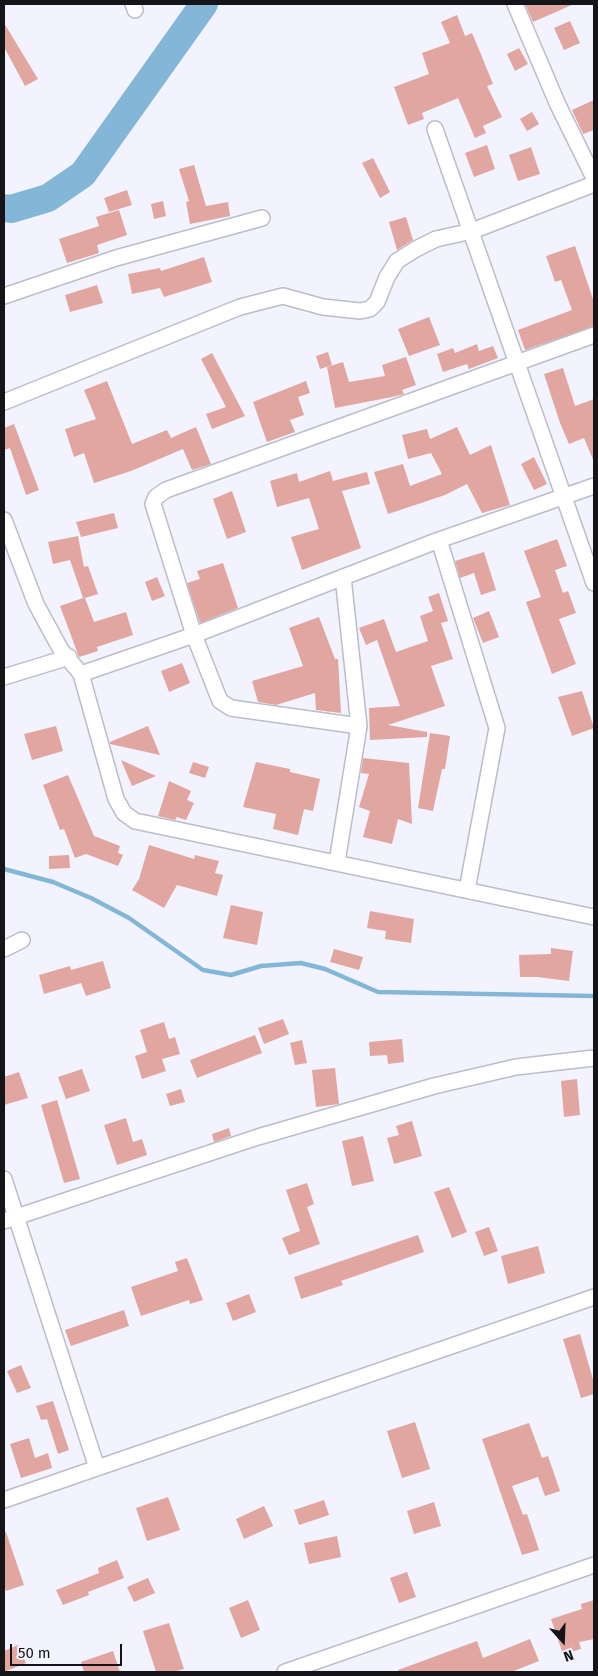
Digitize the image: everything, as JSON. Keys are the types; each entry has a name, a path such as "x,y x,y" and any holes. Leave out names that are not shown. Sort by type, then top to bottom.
{"street":[{"path":"515,4 558,105 594,178"},
{"path":"434,129 472,231 594,583"},
{"path":"4,402 240,307 283,296 323,307 360,311 370,309 377,302 387,277 397,261 436,239 472,231 594,184"},
{"path":"4,296 116,258 262,218"},
{"path":"359,726 231,708 220,701 194,635 154,504 156,497 166,490 594,335"},
{"path":"82,674 194,635 439,540 594,486"},
{"path":"4,520 36,604 61,650 82,674 116,799 124,813 135,821 594,917"},
{"path":"439,540 497,728 467,890"},
{"path":"337,862 359,726 343,577"},
{"path":"4,677 68,658"},
{"path":"4,949 22,940"},
{"path":"11,1219 258,1137 434,1086 516,1067 594,1058"},
{"path":"4,1179 11,1219 97,1468"},
{"path":"4,1500 594,1297"},
{"path":"285,1672 594,1565"}],"building":[{"path":"525,4 574,4 533,22"},
{"path":"457,15 465,36 472,33 493,84 487,86 502,117 483,126 486,133 475,138 458,98 422,113 424,119 408,125 394,87 429,74 422,53 450,43 441,22"},
{"path":"570,21 580,43 564,50 554,28"},
{"path":"4,23 38,79 25,86 4,47"},
{"path":"519,48 528,64 515,71 507,54"},
{"path":"594,100 594,130 583,134 572,110"},
{"path":"532,112 539,124 527,131 520,119"},
{"path":"487,145 495,169 474,177 465,153"},
{"path":"531,147 540,174 518,181 509,155"},
{"path":"373,158 390,192 380,198 362,163"},
{"path":"194,165 206,206 228,202 230,216 190,224 186,202 189,201 179,169"},
{"path":"127,190 132,205 109,212 104,198"},
{"path":"163,201 166,216 154,219 151,204"},
{"path":"119,210 127,235 97,245 99,253 67,263 59,239 99,226 96,217"},
{"path":"406,217 413,240 397,250 389,222"},
{"path":"575,246 594,302 594,326 525,350 518,330 572,310 561,280 555,282 546,256"},
{"path":"204,257 212,282 164,297 160,288 132,294 128,274 160,268 161,271"},
{"path":"97,285 103,303 70,312 65,295"},
{"path":"429,317 440,345 409,356 398,329"},
{"path":"477,344 479,351 493,346 498,358 469,369 467,364 443,372 437,354 453,348 455,353"},
{"path":"328,352 332,365 320,369 316,356"},
{"path":"212,353 245,416 212,429 206,414 226,407 201,359"},
{"path":"406,357 416,385 402,390 404,394 335,408 327,367 343,362 349,382 385,376 382,365"},
{"path":"563,368 575,406 594,399 594,462 584,438 569,444 560,423 544,374"},
{"path":"107,381 132,444 167,430 171,438 196,427 211,464 192,470 183,449 131,471 94,483 84,453 74,457 65,429 96,419 84,390"},
{"path":"306,381 310,393 298,397 304,415 290,420 295,432 267,442 253,402"},
{"path":"14,424 39,490 26,495 10,448 4,450 4,428"},
{"path":"457,427 470,455 491,445 510,505 482,513 467,484 445,495 388,514 374,472 403,464 410,486 442,474 431,453 408,459 402,435 427,429 430,439"},
{"path":"534,457 547,484 534,490 521,464"},
{"path":"330,471 333,481 367,472 370,484 342,491 361,548 302,570 291,537 319,529 309,498 277,507 270,481 297,473 299,482"},
{"path":"232,491 246,532 227,539 213,499"},
{"path":"114,513 118,528 81,537 76,522"},
{"path":"78,536 84,567 88,566 98,594 85,598 94,622 126,612 133,635 97,647 98,651 79,657 60,606 83,598 70,560 53,564 48,542"},
{"path":"557,539 567,566 555,570 563,593 568,591 576,613 559,619 576,664 552,674 526,602 541,597 524,551"},
{"path":"484,552 496,590 481,595 474,573 460,578 455,561"},
{"path":"223,563 238,608 200,623 187,583 200,579 197,571"},
{"path":"157,577 165,596 152,601 145,582"},
{"path":"439,593 448,621 441,623 453,659 431,666 445,706 388,725 427,732 427,737 370,740 369,708 400,706 377,640 366,645 359,628 384,619 396,652 428,641 420,616 433,611 428,597"},
{"path":"489,611 499,637 483,643 473,618"},
{"path":"319,617 335,659 338,659 341,713 316,710 315,693 276,705 258,702 252,681 303,666 289,628"},
{"path":"182,663 190,683 169,692 161,671"},
{"path":"582,691 594,728 572,736 558,697"},
{"path":"56,726 63,751 32,760 24,734"},
{"path":"148,726 160,755 110,744 110,742"},
{"path":"430,733 450,736 445,769 442,769 433,811 418,808"},
{"path":"363,758 409,763 412,824 398,819 392,844 363,837 370,811 359,807 369,774 361,773"},
{"path":"121,760 156,776 132,786"},
{"path":"193,762 209,767 205,778 189,773"},
{"path":"256,762 290,769 290,772 320,779 313,811 304,809 298,835 273,829 276,814 243,807"},
{"path":"68,775 94,836 120,846 118,853 123,855 118,866 86,854 75,858 64,829 60,830 43,785"},
{"path":"169,781 191,791 187,800 194,803 186,820 177,817 175,820 158,816"},
{"path":"149,845 194,859 195,855 219,861 215,873 223,875 217,896 177,885 164,908 132,890 139,879"},
{"path":"69,855 70,868 49,869 49,856"},
{"path":"231,905 263,912 257,945 223,938"},
{"path":"370,911 414,919 411,943 385,939 386,931 367,928"},
{"path":"551,948 573,951 569,981 520,977 519,955 551,954"},
{"path":"334,949 363,957 359,970 330,962"},
{"path":"103,961 111,988 86,996 81,983 44,994 39,975 70,966 71,970"},
{"path":"283,1019 289,1034 264,1044 258,1028"},
{"path":"164,1022 169,1039 175,1037 180,1054 162,1059 166,1071 142,1079 135,1056 147,1052 140,1030"},
{"path":"255,1035 262,1053 197,1078 190,1060"},
{"path":"402,1039 404,1062 388,1064 387,1055 370,1056 369,1042"},
{"path":"302,1040 307,1063 295,1065 290,1043"},
{"path":"335,1068 339,1104 316,1107 312,1070"},
{"path":"82,1069 90,1091 66,1099 58,1077"},
{"path":"19,1072 28,1098 4,1105 4,1077"},
{"path":"577,1079 580,1115 564,1117 561,1081"},
{"path":"181,1089 185,1102 170,1106 166,1094"},
{"path":"57,1100 80,1179 64,1183 41,1105"},
{"path":"126,1118 133,1142 142,1139 147,1155 117,1165 104,1125"},
{"path":"412,1121 422,1156 394,1164 387,1138 399,1135 396,1126"},
{"path":"229,1128 231,1136 214,1142 212,1134"},
{"path":"363,1136 374,1181 352,1186 342,1141"},
{"path":"307,1183 314,1204 307,1207 320,1244 289,1255 282,1238 300,1231 286,1190"},
{"path":"449,1187 467,1232 452,1238 434,1192"},
{"path":"489,1227 498,1251 484,1256 475,1232"},
{"path":"418,1235 424,1252 341,1281 343,1285 301,1299 294,1277"},
{"path":"538,1246 545,1273 508,1284 501,1256"},
{"path":"187,1258 203,1300 190,1304 189,1300 141,1316 131,1287 178,1271 175,1262"},
{"path":"249,1294 256,1312 233,1321 226,1303"},
{"path":"124,1310 129,1326 71,1346 65,1330"},
{"path":"580,1334 594,1383 594,1394 581,1398 563,1339"},
{"path":"21,1365 31,1388 17,1393 7,1371"},
{"path":"53,1401 69,1450 58,1454 47,1419 41,1420 36,1406"},
{"path":"415,1422 430,1469 402,1478 387,1431"},
{"path":"529,1423 542,1458 548,1456 560,1491 545,1496 538,1477 512,1486 523,1515 527,1514 539,1550 522,1555 482,1439"},
{"path":"29,1438 35,1458 48,1453 52,1468 21,1478 10,1444"},
{"path":"168,1497 180,1530 147,1541 136,1508"},
{"path":"324,1500 329,1515 299,1525 294,1510"},
{"path":"434,1502 441,1526 414,1534 407,1511"},
{"path":"264,1506 273,1526 244,1539 236,1519"},
{"path":"6,1532 24,1585 6,1591 4,1585 4,1533"},
{"path":"337,1536 341,1557 309,1564 304,1543"},
{"path":"117,1560 124,1578 88,1592 89,1595 63,1605 56,1590 99,1573 98,1568"},
{"path":"407,1572 416,1597 399,1603 390,1578"},
{"path":"148,1578 155,1593 134,1602 127,1587"},
{"path":"248,1600 260,1630 241,1638 229,1608"},
{"path":"594,1600 594,1639 579,1642 581,1649 563,1654 551,1619 582,1609 581,1604"},
{"path":"169,1623 184,1669 172,1672 156,1672 143,1631"},
{"path":"530,1639 539,1661 511,1672 398,1672 398,1670 477,1641 483,1658"},
{"path":"18,1645 26,1663 4,1672 4,1651"},
{"path":"113,1651 120,1672 84,1672 81,1662"}],"waterway":[{"path":"4,208 11,209 48,198 83,174 204,4"},
{"path":"4,869 53,882 91,898 129,918 203,970 231,975 261,966 301,963 325,969 378,992 594,996"}]}
